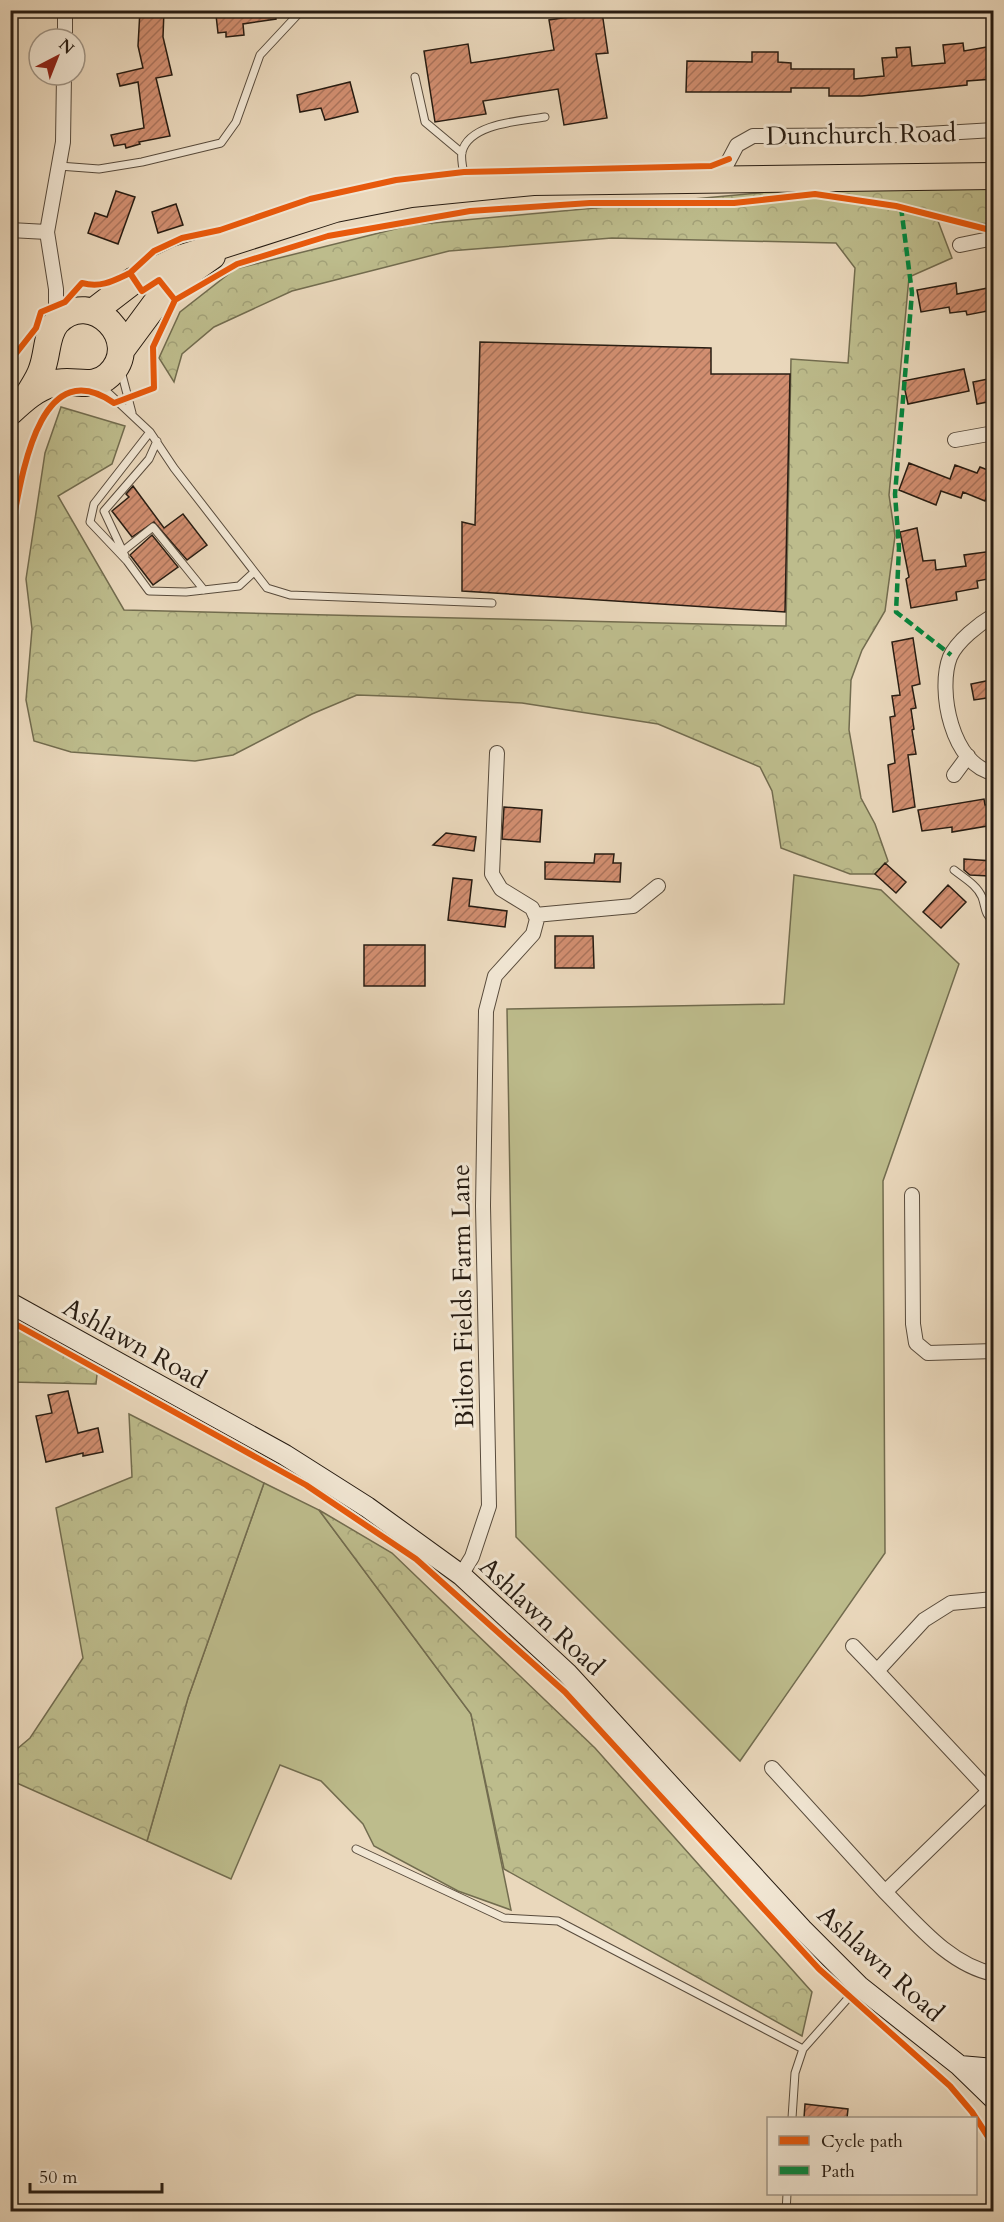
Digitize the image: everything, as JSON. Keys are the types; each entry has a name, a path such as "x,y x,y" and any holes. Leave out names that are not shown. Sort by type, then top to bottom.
{"highway":[{"name":"Dunchurch Road","path":"56,323 66,315 86,311 133,281 179,259 335,209 411,194 533,182 993,176"},
{"name":"Dunchurch Road","path":"97,382 108,376 166,288 232,243"},
{"path":"86,311 115,326 120,356"},
{"path":"19,404 41,372 47,353 48,340 56,323"},
{"path":"47,353 58,374 69,381 85,385 97,382"},
{"path":"19,404 52,384 69,381"}],"main road":[{"name":"Ashlawn Road","path":"10,1303 124,1369 285,1455 367,1507 461,1575 567,1673 802,1929 860,1986 960,2066 993,2099"},
{"path":"960,2066 993,2069"}],"street":[{"path":"65,10 65,27"},
{"path":"56,323 56,289 47,232 63,142 64,87"},
{"name":"Dunchurch Road","path":"718,181 737,145 753,135 910,135 993,130"},
{"path":"10,230 47,232"},
{"path":"960,245 993,238"},
{"path":"56,289 68,306 86,311"},
{"path":"955,440 993,433"},
{"path":"993,615 972,631 951,655 945,676 944,701 968,756 986,771 993,773"},
{"path":"497,753 492,874 501,889 532,908 536,915 633,906 658,886"},
{"path":"954,775 968,756"},
{"name":"Bilton Fields Farm Lane","path":"461,1575 472,1557 489,1506 483,1206 486,1011 495,976 533,934 536,915"},
{"path":"912,1195 913,1324 916,1343 928,1353 993,1351"},
{"path":"877,1671 924,1620 951,1603 993,1599"},
{"path":"853,1646 991,1794 885,1892"},
{"path":"772,1767 885,1892 929,1936 962,1961 981,1971 993,1974"}],"lane":[{"path":"59,166 99,168 142,162 226,140 240,114 260,55 302,10"},
{"path":"415,77 425,123 462,153"},
{"path":"467,188 462,153 466,144 482,129 544,117"},
{"path":"120,356 132,412"},
{"path":"97,382 132,412 150,432 253,573 267,588 290,595 492,603"},
{"path":"150,432 94,504 90,522 127,561 149,591 204,590 239,586 253,573"},
{"path":"127,561 104,511 148,459 157,441"},
{"path":"123,551 153,527 204,590"},
{"path":"954,870 974,885 982,898 985,912 993,922"},
{"path":"356,1849 504,1918 558,1921 803,2049"},
{"path":"792,2117 795,2073 803,2049 860,1986"},
{"path":"786,2211 788,2195"}],"green space":[{"path":"993,186 993,224 938,221 952,258 909,277 889,495 895,536 885,611 862,650 851,680 849,730 861,798 875,824 888,861 875,874 850,874 781,848 772,791 760,767 658,724 522,703 357,695 312,714 233,755 195,761 71,752 34,741 26,700 32,629 26,579 45,453 61,407 125,426 112,464 58,496 124,610 786,626 791,359 848,363 855,268 836,243 612,238 449,251 292,291 214,327 182,354 174,382 159,358 180,312 235,269 411,225 801,189"},
{"path":"794,875 881,890 959,964 883,1181 885,1553 740,1761 516,1537 507,1009 784,1004"},
{"path":"11,1313 98,1365 96,1384 11,1382"},
{"path":"129,1414 264,1483 188,1698 147,1841 10,1780 11,1754 30,1738 83,1658 56,1508 132,1477"},
{"path":"264,1483 319,1510 471,1714 511,1910 458,1891 374,1846 363,1824 321,1781 280,1765 231,1879 147,1841 188,1698"},
{"path":"319,1510 392,1553 595,1748 812,1992 802,2036 504,1869 471,1714"}],"building":[{"path":"140,10 164,10 163,37 172,75 156,78 170,136 139,142 140,144 126,148 125,144 114,146 111,135 144,128 138,82 120,86 117,74 143,68 138,46"},
{"path":"220,10 275,10 276,19 243,24 244,35 226,37 226,32 218,33 216,15 221,14"},
{"path":"602,12 608,53 596,54 607,118 564,125 558,89 483,101 486,114 435,122 424,51 468,44 471,63 554,50 549,20"},
{"path":"963,43 964,51 993,46 993,79 967,81 967,85 862,96 829,96 829,88 791,88 791,92 686,92 687,61 752,62 752,52 778,52 778,62 791,63 791,69 854,69 854,79 884,76 882,58 897,57 896,48 910,47 912,66 945,63 943,45"},
{"path":"350,82 358,112 325,120 321,108 300,112 297,95"},
{"path":"116,191 135,197 118,244 88,233 95,213 107,217"},
{"path":"176,204 183,225 158,233 152,212"},
{"path":"956,283 957,294 993,287 993,310 967,315 966,311 950,313 949,307 921,312 917,290"},
{"path":"480,342 711,348 711,374 790,374 785,612 462,591 462,522 475,525"},
{"path":"964,369 969,391 908,404 903,381"},
{"path":"993,378 993,401 977,404 973,382"},
{"path":"909,463 950,479 955,465 977,473 980,467 993,472 993,479 985,501 963,492 961,498 941,491 936,505 899,490"},
{"path":"133,486 164,528 183,514 207,545 187,560 154,522 132,537 112,511 129,497 126,494"},
{"path":"917,528 923,561 935,560 936,570 966,566 964,555 993,551 993,578 977,581 978,588 956,592 957,600 911,608 906,579 909,577 900,532"},
{"path":"152,535 178,567 153,585 130,555"},
{"path":"913,638 920,684 912,686 916,708 911,709 916,754 908,755 915,807 893,812 888,765 895,763 890,717 895,716 892,696 900,695 892,642"},
{"path":"991,680 993,697 974,700 971,684"},
{"path":"984,799 985,805 993,804 993,825 952,832 952,827 922,831 918,810"},
{"path":"504,807 542,810 540,842 502,839"},
{"path":"446,833 476,837 474,851 433,845"},
{"path":"595,854 614,854 613,863 621,863 620,882 545,879 545,862 594,863"},
{"path":"964,859 993,861 993,871 989,876 970,875 964,870"},
{"path":"885,863 906,882 896,893 875,874"},
{"path":"453,878 472,880 469,906 507,911 505,927 448,920"},
{"path":"948,885 966,902 941,928 923,912"},
{"path":"555,936 593,936 594,968 555,968"},
{"path":"364,945 425,945 425,986 364,986"},
{"path":"68,1391 78,1433 98,1428 103,1452 83,1456 83,1453 46,1462 36,1416 52,1413 48,1395"},
{"path":"805,2104 848,2109 847,2117 804,2117"}],"marked path":[{"path":"901,207 912,293 895,494 899,548 896,612 951,655"}],"cycle path":[{"path":"130,273 154,251 182,238 220,230 310,199 396,180 464,172 711,166 729,159"},
{"path":"10,537 26,459 36,432 49,409 66,394 87,391 114,403 154,388 153,347 175,300 237,264 328,236 470,211 590,203 734,203 815,194 896,206 994,231"},
{"path":"10,361 36,328 41,312 65,302 82,283 101,284 130,273 142,291 159,280 175,300"},
{"path":"10,1321 306,1485 416,1559 565,1692 819,1969 950,2086 975,2117"},
{"path":"977,2120 994,2146"}]}
